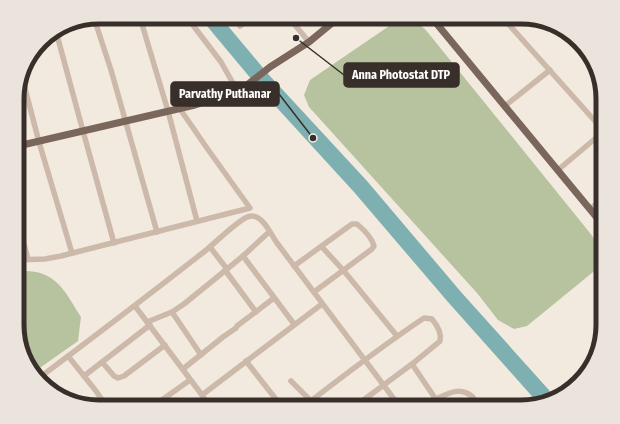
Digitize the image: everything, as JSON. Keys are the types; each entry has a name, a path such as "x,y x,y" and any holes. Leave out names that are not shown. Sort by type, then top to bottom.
{"main road":[{"path":"24,145 180,109 238,92 270,67 309,42 330,24"},
{"path":"437,24 596,216"}],"street":[{"path":"96,24 112,70 156,232"},
{"path":"142,24 168,111 197,221"},
{"path":"192,24 221,62 238,92"},
{"path":"294,24 309,42"},
{"path":"508,24 596,123"},
{"path":"58,37 114,243"},
{"path":"505,106 550,70"},
{"path":"25,88 39,142 72,253"},
{"path":"24,259 45,259 72,253 250,208 180,109"},
{"path":"558,170 596,137"},
{"path":"590,209 596,204"},
{"path":"43,375 135,306 242,220 255,215 262,221 322,304 395,400"},
{"path":"294,266 352,224 357,224 360,226 373,242 374,246 372,249 314,292"},
{"path":"84,376 148,324 184,304 269,232"},
{"path":"24,244 28,259"},
{"path":"210,247 256,312"},
{"path":"322,247 344,271 397,336"},
{"path":"242,256 294,324"},
{"path":"183,369 274,298"},
{"path":"202,394 322,304"},
{"path":"135,306 202,394 204,400"},
{"path":"172,312 201,355"},
{"path":"312,400 397,336 424,318 432,319 439,330 441,336 440,341 364,400"},
{"path":"102,362 114,376 118,378 124,376 165,345"},
{"path":"68,356 102,400"},
{"path":"246,361 277,400"},
{"path":"412,364 436,399 453,391 468,393 473,397"},
{"path":"162,400 190,380"},
{"path":"291,381 310,400"}],"green space":[{"path":"392,24 418,24 425,29 590,233 596,241 596,270 527,326 514,329 498,320 477,293 309,107 304,95 310,80"},
{"path":"24,271 38,272 54,280 60,286 81,317 78,341 39,369 30,354 25,335"}],"water":[{"path":"205,24 226,24 269,75 367,181 461,292 552,393 534,399 448,302 354,192 257,86"}],"place":[{"name":"Anna Photostat DTP","path":"296,38"},
{"name":"Parvathy Puthanar","path":"313,138"}]}
